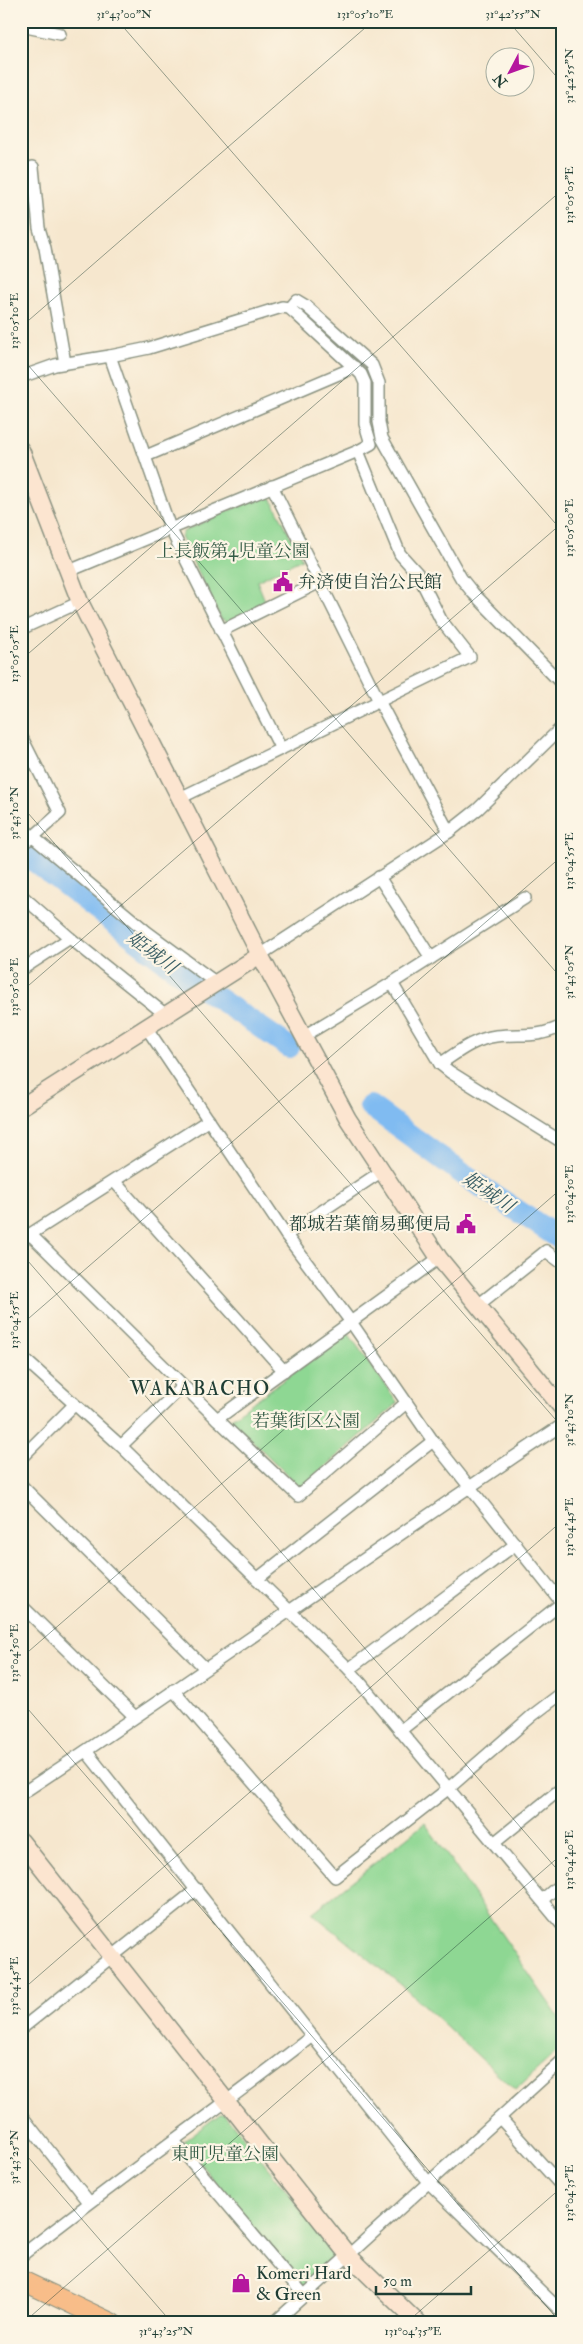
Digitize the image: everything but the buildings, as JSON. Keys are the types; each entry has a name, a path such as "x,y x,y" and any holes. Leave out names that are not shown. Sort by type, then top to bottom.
{"main road":[{"path":"21,2280 112,2323"}],"street":[{"path":"21,26 60,34"},
{"path":"21,171 33,167 39,228 46,248 65,363"},
{"path":"289,308 296,300 306,306 372,365 380,383 379,422 382,438 461,578 472,593 562,684"},
{"path":"21,377 65,363 149,348 282,307 289,308 355,367 365,382 365,424 371,444 69,572"},
{"path":"110,356 170,528 281,749"},
{"path":"146,456 355,367"},
{"path":"21,450 80,602 260,955 348,1119 439,1258 562,1408"},
{"path":"180,798 470,656 441,620 418,574 400,554 358,451"},
{"path":"272,486 379,701 449,832"},
{"path":"222,631 320,582"},
{"path":"21,629 80,602"},
{"path":"21,1107 449,832 478,809 562,727"},
{"path":"21,736 60,813 33,837 21,844"},
{"path":"21,827 211,985"},
{"path":"379,877 431,958"},
{"path":"21,895 70,938 168,1013"},
{"path":"304,1036 392,983 525,898"},
{"path":"21,970 70,938"},
{"path":"392,983 440,1064 450,1072 559,1137"},
{"path":"440,1064 479,1040 496,1036 531,1036 547,1033 562,1026"},
{"path":"146,1027 286,1235 351,1322 434,1442 562,1603 401,1730"},
{"path":"209,1120 26,1237 298,1496 406,1403"},
{"path":"286,1235 382,1171"},
{"path":"114,1181 284,1371"},
{"path":"477,1306 546,1251 562,1262"},
{"path":"217,1419 439,1258"},
{"path":"21,1356 121,1446 349,1669 562,1925"},
{"path":"121,1446 183,1386"},
{"path":"21,1458 74,1405"},
{"path":"21,1794 205,1668 291,1612 469,1486 562,1425"},
{"path":"257,1579 434,1442"},
{"path":"21,1485 205,1668"},
{"path":"349,1669 516,1544"},
{"path":"21,1605 134,1716"},
{"path":"174,1690 335,1877 449,1788 533,1715 562,1693"},
{"path":"86,1751 428,2182 562,2312"},
{"path":"494,1843 562,1788"},
{"path":"21,1841 348,2255 418,2323"},
{"path":"542,1900 562,1884"},
{"path":"21,2029 197,1889"},
{"path":"21,2256 89,2202 174,2142 312,2036"},
{"path":"274,2323 562,2061"},
{"path":"21,2115 89,2202"},
{"path":"501,2118 558,2182 562,2179"},
{"path":"174,2142 304,2295"}],"green space":[{"name":"上長飯第4児童公園","path":"264,495 271,498 302,559 257,581 266,603 228,622 221,619 181,537 184,531"},
{"name":"若葉街区公園","path":"348,1333 398,1403 301,1488 230,1419"},
{"path":"425,1823 562,2022 562,2047 515,2090 405,1988 312,1913"},
{"name":"東町児童公園","path":"220,2114 225,2114 336,2254 335,2259 305,2287 300,2286 184,2144 184,2141"}],"waterway":[{"name":"姫城川","path":"21,851 175,969 289,1047"},
{"name":"姫城川","path":"370,1106 474,1182 562,1240"}],"place":[{"name":"弁済使自治公民館","path":"283,582"},
{"name":"都城若葉簡易郵便局","path":"466,1224"},
{"name":"Komeri Hard & Green","path":"241,2283"}],"district":[{"name":"WAKABACHO","path":"200,1388"}]}
